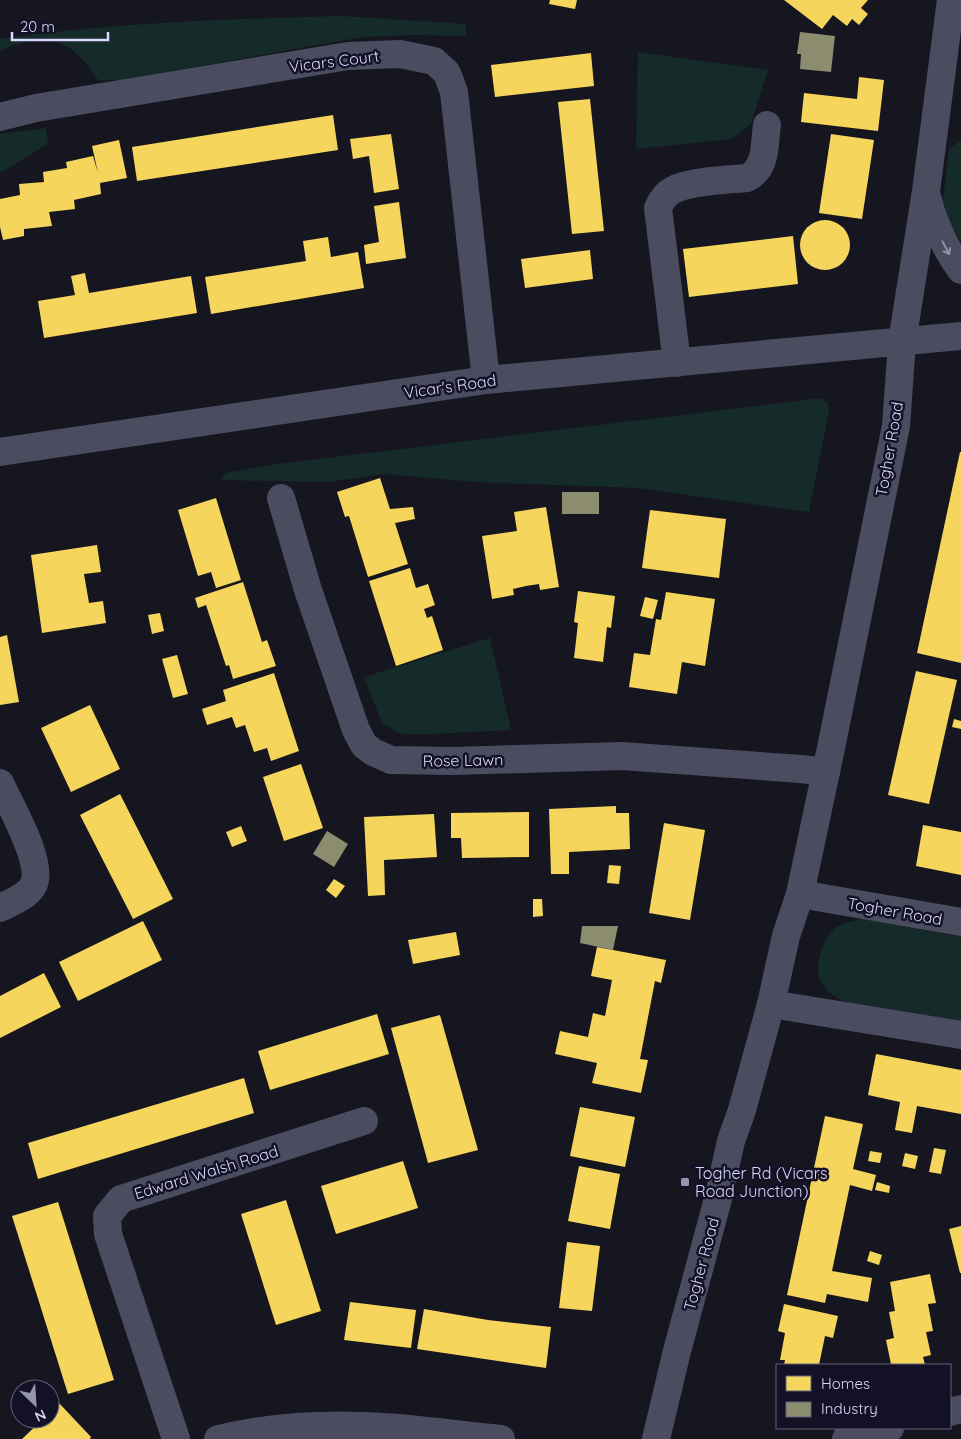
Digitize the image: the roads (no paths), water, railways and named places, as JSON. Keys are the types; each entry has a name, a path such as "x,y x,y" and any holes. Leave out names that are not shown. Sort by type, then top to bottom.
{"street":[{"name":"Togher Road","path":"656,1439 732,1141 771,1004 786,936 800,894 826,772 896,426 902,342 926,191 952,0"},
{"name":"Vicars Court","path":"0,117 36,108 348,56 400,54 434,60 447,73 454,92 486,380"},
{"path":"677,363 658,208 663,198 671,190 684,186 747,178 756,174 762,164 767,125"},
{"path":"926,191 940,238 950,256 961,270"},
{"name":"Vicar's Road","path":"0,452 486,380 961,336"},
{"name":"Rose Lawn","path":"281,498 305,582 356,730 363,744 373,752 391,760 453,761 622,756 801,768 826,772"},
{"path":"0,783 28,842 36,870 34,884 26,894 0,908"},
{"name":"Togher Road","path":"800,894 961,922"},
{"path":"771,1004 961,1035"},
{"name":"Edward Walsh Road","path":"176,1439 108,1234 107,1216 121,1198 364,1121"},
{"path":"218,1439 287,1428 348,1425 398,1428 501,1439"},
{"path":"846,1439 886,1429"}],"place":[{"name":"Togher Rd (Vicars Road Junction)","path":"685,1182"}]}
